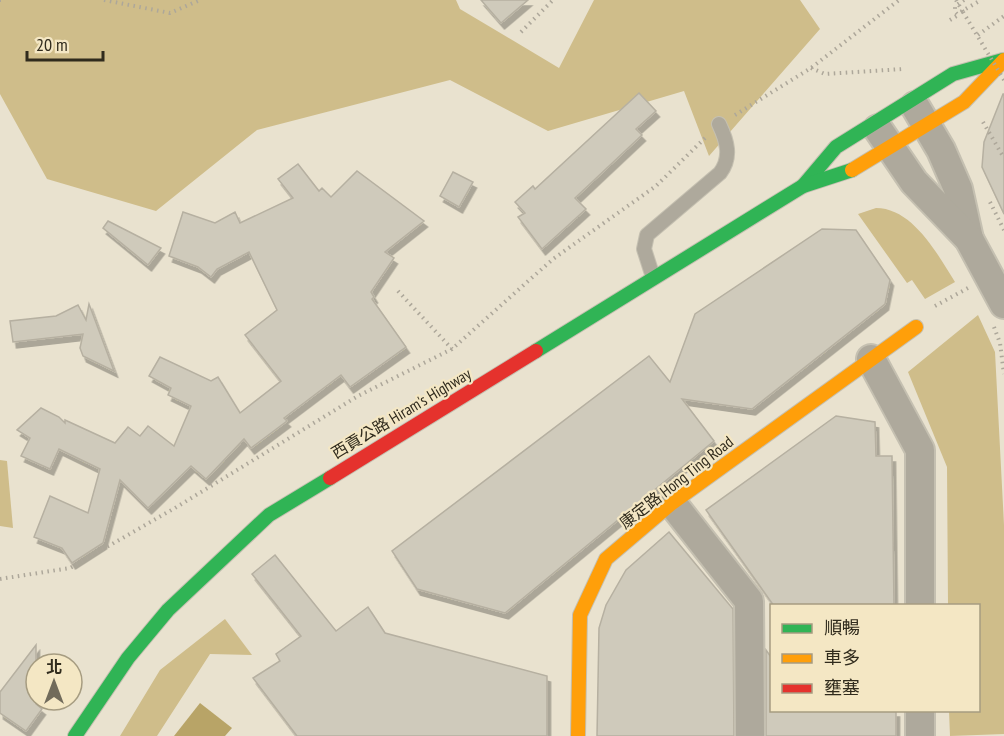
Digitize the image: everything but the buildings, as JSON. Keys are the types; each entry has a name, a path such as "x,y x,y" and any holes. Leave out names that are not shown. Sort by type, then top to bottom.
{"main road":[{"name":"西貢公路 Hiram's Highway","path":"803,186 836,147 874,123 953,74 1004,60"},
{"name":"西貢公路 Hiram's Highway","path":"75,736 129,658 168,610 268,515 803,186 847,174 890,148 964,102 1004,60"},
{"name":"康定路 Hong Ting Road","path":"578,736 580,615 606,559 672,503 916,327"}],"street":[{"path":"911,100 927,125 958,189 969,239 1004,304"},
{"path":"874,123 932,204 969,239"},
{"path":"871,359 920,450 920,604"},
{"path":"672,503 749,601 750,736"},
{"path":"920,712 920,736"}],"lane":[{"path":"654,279 644,249 647,235 726,164 726,139 719,124"}],"path":[{"path":"104,0 170,13 200,0"},
{"path":"521,32 553,0"},
{"path":"0,579 70,568 175,508 358,396 452,349 553,259 656,186 719,124 811,68 898,0"},
{"path":"982,0 960,14 954,9 964,0 957,2 963,12 1004,80"},
{"path":"963,12 950,20 982,0"},
{"path":"811,68 825,74 906,69"},
{"path":"982,120 1004,158"},
{"path":"926,314 973,284"},
{"path":"398,291 452,349"}],"shaded area":[{"path":"0,0 456,0 460,9 559,68 594,0 800,0 820,29 709,156 684,91 548,131 450,80 257,130 156,211 47,179 0,94"},
{"path":"876,208 889,210 913,224 932,247 955,282 925,299 912,280 907,283 858,214"},
{"path":"978,315 995,352 1004,525 1004,734 950,736 949,712 980,712 980,604 948,604 947,467 908,372"},
{"path":"0,460 7,461 13,528 0,526"},
{"path":"225,619 252,655 210,654 157,736 120,736 160,670"},
{"path":"200,703 232,728 225,736 174,736"}],"traffic: fast":[{"path":"803,186 836,147 953,74 1003,60"},
{"path":"536,351 803,186 852,170"},
{"path":"75,736 128,658 168,610 269,515 330,478"}],"traffic: slow":[{"path":"852,170 964,102 1004,60"},
{"path":"578,736 580,615 606,559 672,503 916,327"}],"traffic: jam":[{"path":"330,478 536,351"}]}
